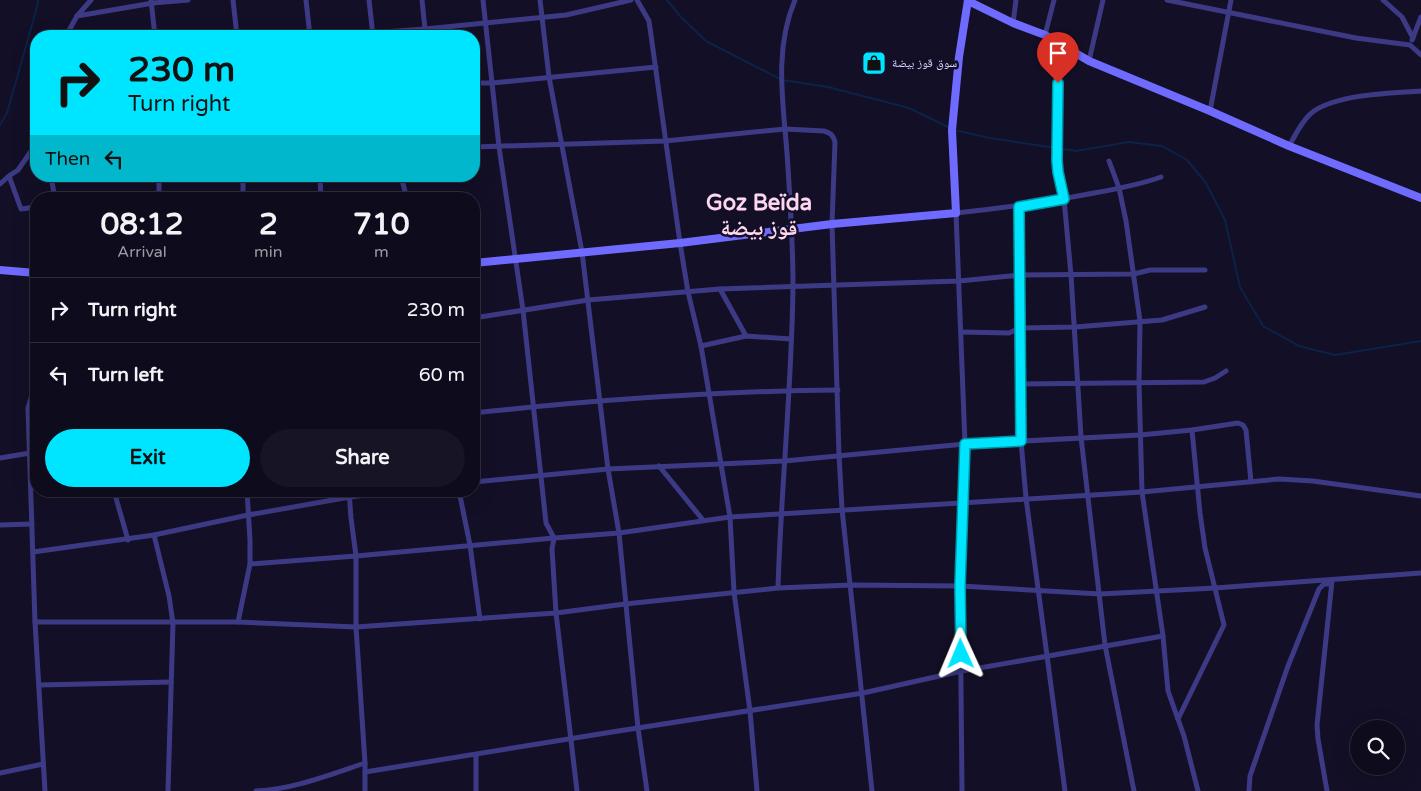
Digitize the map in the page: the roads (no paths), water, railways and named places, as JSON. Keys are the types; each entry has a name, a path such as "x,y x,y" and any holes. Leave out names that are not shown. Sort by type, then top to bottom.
{"main road":[{"path":"480,262 680,243 832,224 956,213 952,130 959,57 968,1 1013,23 1045,35 1089,61 1289,146 1421,198"},
{"path":"0,270 30,272"}],"street":[{"path":"69,30 77,16 91,0"},
{"path":"77,16 152,2 188,0"},
{"path":"233,0 236,30"},
{"path":"306,0 309,30"},
{"path":"369,0 373,30"},
{"path":"422,0 425,29"},
{"path":"482,0 499,147 523,310 546,523 554,538 552,549 556,614 577,791"},
{"path":"540,0 549,77 582,252 608,469 619,534 638,728 647,791"},
{"path":"415,30 542,17 591,10 631,0"},
{"path":"637,0 649,21 688,292 701,346 730,516 734,592 750,711 757,791"},
{"path":"778,588 793,286 792,229 782,94 786,23 796,0"},
{"path":"1013,23 1016,0"},
{"path":"1045,35 1054,0"},
{"path":"1089,61 1103,0"},
{"path":"1167,0 1356,38 1410,45 1421,55"},
{"path":"1210,111 1231,0"},
{"path":"1383,0 1402,17 1413,38"},
{"path":"152,2 154,30"},
{"path":"1410,45 1421,17"},
{"path":"1060,44 1056,142 1058,172 1064,199 1071,275 1081,437 1106,645 1134,791"},
{"path":"480,83 656,67"},
{"path":"1289,146 1302,124 1313,112 1331,102 1351,98 1421,91"},
{"path":"480,148 665,141 785,129 824,132 830,133 833,136 835,142 832,224 833,285 842,509 872,791"},
{"path":"0,184 18,170 30,153"},
{"path":"1110,162 1119,188 1126,221 1140,321 1139,383 1142,492 1163,636 1168,691 1184,736 1198,791"},
{"path":"9,176 21,209 30,208"},
{"path":"962,791 960,586 965,444 956,213 1019,207 1143,184 1162,177"},
{"path":"1019,207 1021,441 1026,498 1064,791"},
{"path":"480,317 588,300 720,289 959,281 1020,275 1134,274 1150,270 1205,270"},
{"path":"720,289 746,336"},
{"path":"961,332 1009,333 1020,328 1075,327 1162,320 1206,307"},
{"path":"701,346 746,336 791,338"},
{"path":"1020,384 1204,382 1226,371"},
{"path":"480,411 600,401 789,390 838,390"},
{"path":"0,458 30,453 28,408 30,402"},
{"path":"480,481 608,469 784,460 965,444 1192,430 1238,423 1246,430 1251,482"},
{"path":"1178,719 1223,630 1224,620 1214,588 1205,548 1192,430"},
{"path":"659,466 703,520"},
{"path":"250,564 619,534 730,516 1142,492 1279,480 1313,481 1421,496"},
{"path":"32,497 35,622 45,791"},
{"path":"116,497 128,540"},
{"path":"238,622 250,564 247,497"},
{"path":"33,552 128,540 335,497"},
{"path":"350,497 356,556 356,627 365,763 365,791"},
{"path":"460,497 470,545 480,619"},
{"path":"0,525 32,524"},
{"path":"154,535 169,596 173,623 168,791"},
{"path":"35,622 238,622 356,627 556,614 625,604 778,588 851,585 960,586 1100,594 1332,582 1421,573"},
{"path":"1249,791 1250,776 1288,666 1319,589 1324,584 1332,582"},
{"path":"1327,791 1317,725 1332,582"},
{"path":"365,772 863,693 962,671 1163,636"},
{"path":"39,685 171,682"},
{"path":"476,755 476,791"},
{"path":"256,791 282,789 299,785 365,763"},
{"path":"0,773 43,764"}],"waterway":[{"path":"30,30 38,0"},
{"path":"667,0 681,17 706,41 782,80 828,87 909,108 950,128"},
{"path":"0,125 7,113 30,32"},
{"path":"954,130 990,138 1076,151 1129,142 1162,146 1187,160 1206,183 1225,220 1240,287 1263,326 1299,346 1335,355 1421,341"}],"place":[{"name":"سوق قوز بيضة","path":"874,63"}],"district":[{"name":"Goz Beïda قوز بيضة","path":"759,214"}]}
